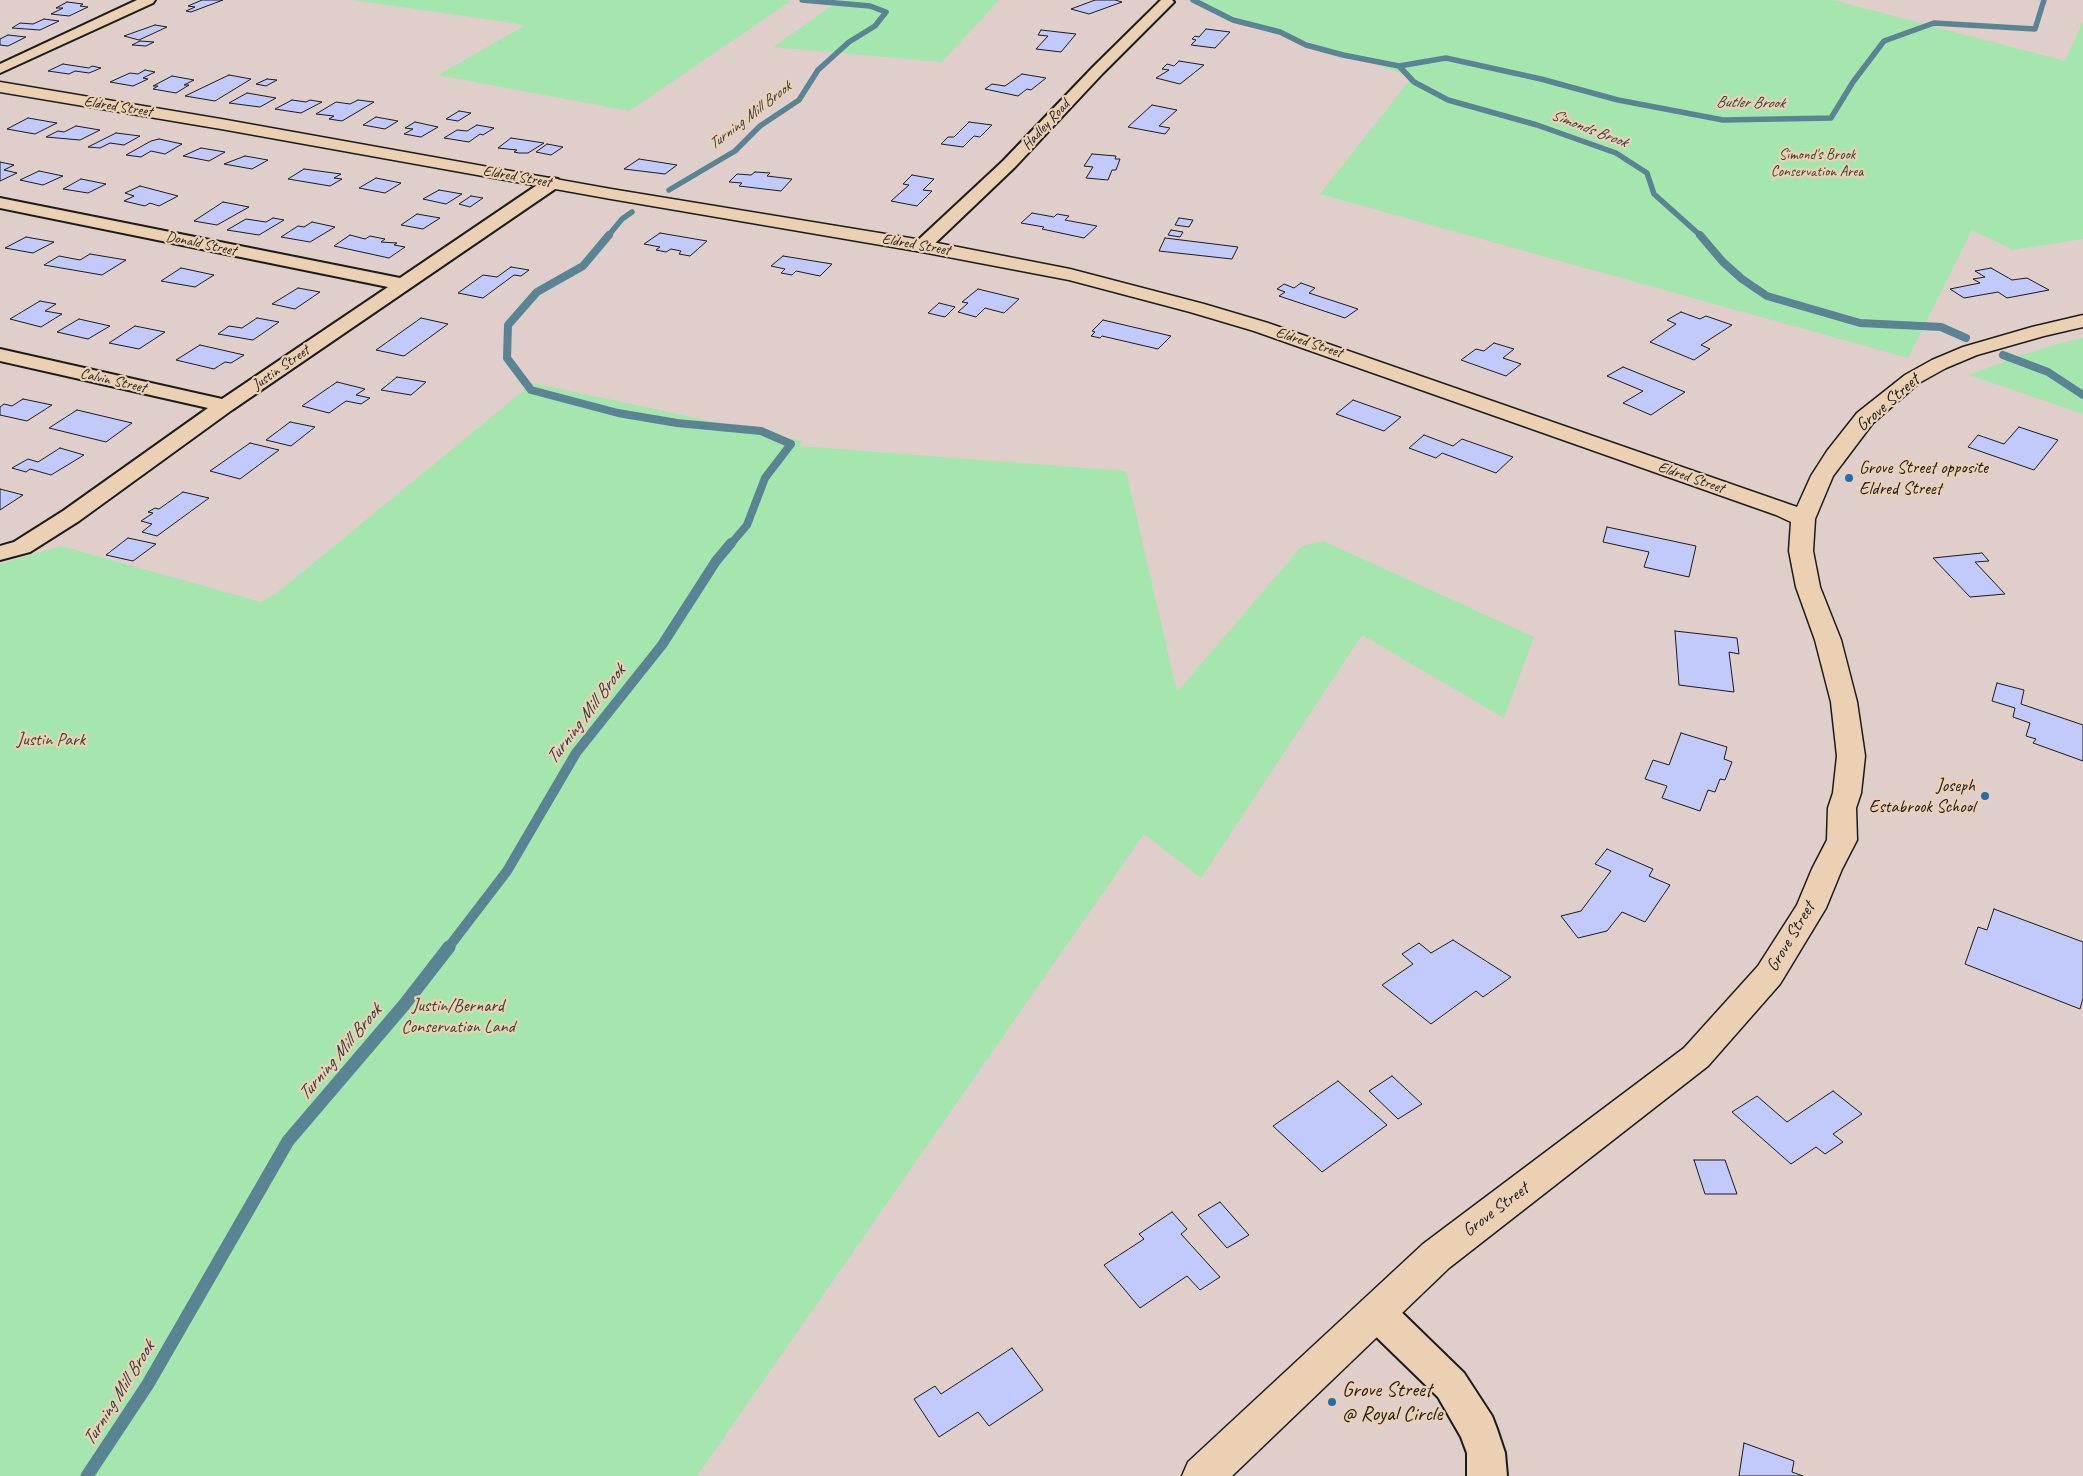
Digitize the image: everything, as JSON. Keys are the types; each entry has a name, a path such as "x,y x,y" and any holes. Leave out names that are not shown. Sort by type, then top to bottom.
{"street":[{"path":"0,69 148,0"},
{"name":"Hadley Road","path":"922,246 1010,164 1098,70 1167,2"},
{"name":"Eldred Street","path":"0,87 922,246 1103,283 1261,327 1365,362 1784,510 1803,519"},
{"name":"Justin Street","path":"5,552 22,547 71,516 225,406 552,183"},
{"name":"Donald Street","path":"0,203 402,284"},
{"name":"Grove Street","path":"1203,1476 1436,1256 1696,1057 1769,975 1810,908 1842,840 1842,808 1847,793 1850,756 1844,702 1828,640 1808,587 1801,551 1803,519 1822,476 1865,418 1912,380 1939,364 1970,351 2038,330 2083,321"},
{"name":"Calvin Street","path":"0,355 225,406"},
{"path":"1377,1313 1430,1364 1456,1393 1478,1430 1486,1453 1486,1476"}],"green space":[{"path":"352,0 791,1 629,111 438,75 526,25"},
{"path":"840,0 999,0 942,62 773,47"},
{"name":"Simond's Brook Conservation Area","path":"1186,0 1833,0 2065,61 2083,21 2083,239 2013,250 1972,230 1908,358 1320,194 1412,77"},
{"path":"2083,338 2083,414 1969,375 2019,356"},
{"name":"Justin/Bernard Conservation Land","path":"533,383 803,441 799,446 1126,471 1177,692 1302,546 1323,541 1534,637 1504,718 1362,635 1201,878 1144,834 697,1476 0,1476 0,564 61,546 261,602 278,592"}],"building":[{"path":"202,0 223,0 191,12 186,11 195,7 188,6"},
{"path":"1095,0 1122,2 1089,14 1071,9"},
{"path":"67,2 83,4 80,6 88,7 69,16 51,14 63,8 56,8"},
{"path":"44,19 59,21 40,30 12,28 20,23 33,24"},
{"path":"155,25 167,27 139,40 124,36"},
{"path":"1206,29 1230,32 1215,48 1191,45 1196,40 1192,39 1195,36 1199,37"},
{"path":"1041,30 1076,34 1061,52 1036,49 1048,36 1038,35"},
{"path":"8,35 26,37 8,46 0,45 0,39"},
{"path":"140,41 154,42 146,46 132,45"},
{"path":"1179,61 1204,65 1180,84 1156,78 1169,70 1162,69 1167,64 1174,66"},
{"path":"63,64 101,68 89,73 75,71 69,74 48,71"},
{"path":"145,70 155,72 143,78 148,79 133,86 110,82 130,73 138,74"},
{"path":"1022,74 1046,78 1031,90 1027,89 1018,96 985,89 992,84 1005,86"},
{"path":"229,75 251,79 215,101 185,96"},
{"path":"172,76 194,80 184,85 189,85 176,93 153,89 158,86 153,86"},
{"path":"267,79 277,80 266,86 256,84"},
{"path":"247,93 276,98 260,107 229,103"},
{"path":"292,100 322,102 301,113 275,109"},
{"path":"358,100 374,102 342,121 329,119 334,116 316,114 336,102 350,104"},
{"path":"1152,105 1177,110 1159,126 1170,128 1165,134 1128,127"},
{"path":"459,111 471,113 458,121 446,119"},
{"path":"376,117 398,121 385,129 363,125"},
{"path":"28,118 57,123 35,134 7,129"},
{"path":"415,122 438,127 421,137 404,134 413,129 405,128"},
{"path":"969,122 992,125 980,137 974,136 963,147 941,144 948,137 954,137"},
{"path":"477,125 494,128 483,135 480,134 469,142 444,138 457,130 467,131"},
{"path":"76,126 100,130 80,140 46,137 58,131 64,132"},
{"path":"116,133 140,136 124,145 110,143 100,148 88,147"},
{"path":"511,138 544,143 528,153 498,148"},
{"path":"159,139 182,144 165,154 151,151 141,157 126,155 151,141"},
{"path":"547,144 563,147 551,155 536,152"},
{"path":"201,148 225,152 209,161 183,156"},
{"path":"1092,154 1116,156 1115,159 1120,159 1116,170 1112,170 1108,180 1086,178 1093,167 1084,166"},
{"path":"245,156 268,160 252,169 224,164"},
{"path":"639,159 677,165 665,174 624,169"},
{"path":"0,162 14,165 4,170 17,173 0,181"},
{"path":"304,169 341,174 334,178 342,179 330,186 288,179"},
{"path":"39,171 63,176 43,185 20,180"},
{"path":"755,172 770,173 767,176 792,179 781,191 739,186 742,183 729,182 737,174 751,175"},
{"path":"912,175 934,179 923,190 932,191 917,206 891,201 909,185 903,184"},
{"path":"376,178 401,183 385,193 359,188"},
{"path":"81,179 106,184 88,193 63,189"},
{"path":"140,186 178,196 159,206 150,203 145,206 124,201 134,196 125,193"},
{"path":"439,190 462,194 446,204 423,199"},
{"path":"471,196 483,198 470,207 459,204"},
{"path":"223,202 249,207 217,225 194,221"},
{"path":"1032,213 1054,217 1057,214 1069,216 1065,220 1097,226 1084,238 1021,223"},
{"path":"417,214 440,218 423,229 401,225"},
{"path":"273,218 284,220 259,235 227,230 246,219 266,222"},
{"path":"1179,218 1193,220 1189,227 1175,225"},
{"path":"312,222 335,227 310,242 281,237 298,226 304,227"},
{"path":"1171,230 1183,232 1180,237 1168,235"},
{"path":"660,233 707,241 690,256 679,254 681,251 671,249 666,252 656,250 660,247 644,244"},
{"path":"350,235 365,239 370,236 385,239 381,242 397,243 394,245 405,247 389,258 334,246"},
{"path":"26,237 54,242 33,253 5,248"},
{"path":"1165,238 1238,247 1232,259 1159,251"},
{"path":"90,254 126,260 102,275 44,265 59,256 80,260"},
{"path":"783,256 832,264 820,276 796,271 792,275 781,273 785,269 771,266"},
{"path":"511,267 529,270 521,276 514,275 483,298 458,293 483,275 497,277"},
{"path":"181,268 214,275 195,287 161,281"},
{"path":"1991,268 2012,280 2027,278 2049,290 2007,298 1998,292 1964,298 1950,289 1980,283 1973,279 1985,277 1975,271"},
{"path":"1301,283 1315,288 1309,293 1358,309 1345,318 1279,296 1285,292 1277,289 1284,284 1294,288"},
{"path":"298,288 320,292 295,309 272,304"},
{"path":"978,289 1019,299 1004,313 985,308 976,317 958,312 968,303 962,302"},
{"path":"40,301 56,304 45,311 62,314 41,327 10,319"},
{"path":"939,303 955,307 945,317 928,313"},
{"path":"1681,312 1700,319 1706,316 1732,325 1701,345 1710,349 1694,360 1650,342 1676,324 1667,320"},
{"path":"257,318 279,322 253,340 218,334 229,326 242,328"},
{"path":"421,318 448,324 404,356 376,350"},
{"path":"79,319 110,326 88,339 57,332"},
{"path":"1103,320 1171,336 1158,349 1102,336 1100,338 1091,336 1095,332 1092,331"},
{"path":"135,326 165,332 139,349 109,343"},
{"path":"1494,343 1514,349 1503,358 1521,364 1506,376 1461,360 1476,349 1484,351"},
{"path":"200,345 244,355 231,363 225,362 214,369 176,360"},
{"path":"1623,367 1685,392 1651,415 1623,403 1643,391 1607,376"},
{"path":"397,377 426,382 411,395 381,390"},
{"path":"337,382 365,389 356,395 370,398 361,404 346,401 329,413 302,406"},
{"path":"23,399 52,405 27,421 0,415 0,407 4,404 12,406"},
{"path":"1353,400 1401,417 1384,431 1336,414"},
{"path":"77,410 132,423 106,442 49,428"},
{"path":"290,422 315,427 291,446 266,440"},
{"path":"2019,427 2058,440 2034,470 1968,447 1978,435 2004,444"},
{"path":"1424,435 1453,446 1462,439 1513,457 1496,473 1442,453 1436,458 1409,448"},
{"path":"250,443 279,450 240,479 210,471"},
{"path":"60,448 84,455 51,475 30,469 26,472 12,468 28,459 38,462"},
{"path":"0,489 23,495 0,510"},
{"path":"183,492 209,498 157,536 142,532 152,524 141,521 153,513 148,512 155,508 159,509"},
{"path":"1607,527 1696,546 1689,577 1644,567 1649,552 1603,542"},
{"path":"128,538 156,544 133,561 106,555"},
{"path":"1982,553 1989,561 1975,562 2005,594 1970,597 1933,558"},
{"path":"1675,631 1737,638 1739,654 1729,652 1734,692 1679,685"},
{"path":"1997,683 2024,690 2021,704 2083,725 2083,761 2033,743 2036,739 2026,736 2030,723 2013,717 2015,708 1992,701"},
{"path":"1681,733 1727,747 1724,759 1732,762 1725,780 1720,779 1715,792 1708,790 1700,811 1662,798 1667,786 1645,779 1653,760 1669,765"},
{"path":"1607,849 1653,869 1649,876 1670,885 1645,922 1622,912 1607,931 1578,938 1561,916 1581,911 1611,871 1595,864"},
{"path":"1994,909 2083,942 2083,998 2080,1009 1965,964 1978,927 1987,930"},
{"path":"1453,940 1511,977 1483,997 1476,991 1431,1024 1382,985 1413,964 1402,954 1419,943 1431,953"},
{"path":"1392,1076 1422,1104 1398,1119 1369,1091"},
{"path":"1338,1081 1387,1125 1322,1172 1273,1126"},
{"path":"1833,1091 1862,1114 1833,1134 1843,1142 1825,1154 1816,1147 1791,1164 1732,1112 1757,1096 1787,1122"},
{"path":"1694,1160 1725,1160 1737,1194 1705,1194"},
{"path":"1220,1202 1249,1235 1227,1248 1198,1215"},
{"path":"1172,1212 1187,1229 1181,1234 1220,1277 1200,1290 1187,1276 1140,1308 1104,1265 1144,1239 1139,1234"},
{"path":"1012,1348 1043,1390 989,1426 978,1412 939,1437 914,1399 935,1386 941,1394"},
{"path":"1744,1443 1794,1461 1792,1472 1803,1476 1739,1476"}],"waterway":[{"name":"Turning Mill Brook","path":"669,190 735,151 760,126 799,100 818,70 849,42 875,26 886,12 870,6 802,0"},
{"name":"Simonds Brook","path":"1193,0 1233,20 1280,32 1306,45 1343,55 1399,66"},
{"name":"Butler Brook","path":"1399,66 1446,58 1541,79 1618,100 1723,120 1831,118 1853,82 1884,41 1934,23 2035,29 2044,0"},
{"name":"Simonds Brook","path":"1399,66 1414,82 1448,100 1537,125 1616,153 1647,173 1654,194 1700,235"},
{"name":"Turning Mill Brook","path":"608,236 622,219 632,212"},
{"name":"Turning Mill Brook","path":"609,235 583,266 537,292 508,325 507,358 531,390 618,413 677,423 761,431 791,444 765,478 747,525 730,545"},
{"name":"Simonds Brook","path":"1700,235 1723,262 1742,279 1767,296 1860,323 1941,327 1966,338"},
{"name":"Simonds Brook","path":"2003,355 2048,372 2083,395"},
{"name":"Turning Mill Brook","path":"448,948 507,871 576,753 662,645 716,561 731,543"},
{"name":"Turning Mill Brook","path":"87,1476 148,1384 288,1141 404,1005 449,947"}],"place":[{"name":"Grove Street opposite Eldred Street","path":"1849,478"},
{"name":"Joseph Estabrook School","path":"1985,796"},
{"name":"Grove Street @ Royal Circle","path":"1332,1402"}],"park label":[{"name":"Justin Park","path":"51,740"}]}
